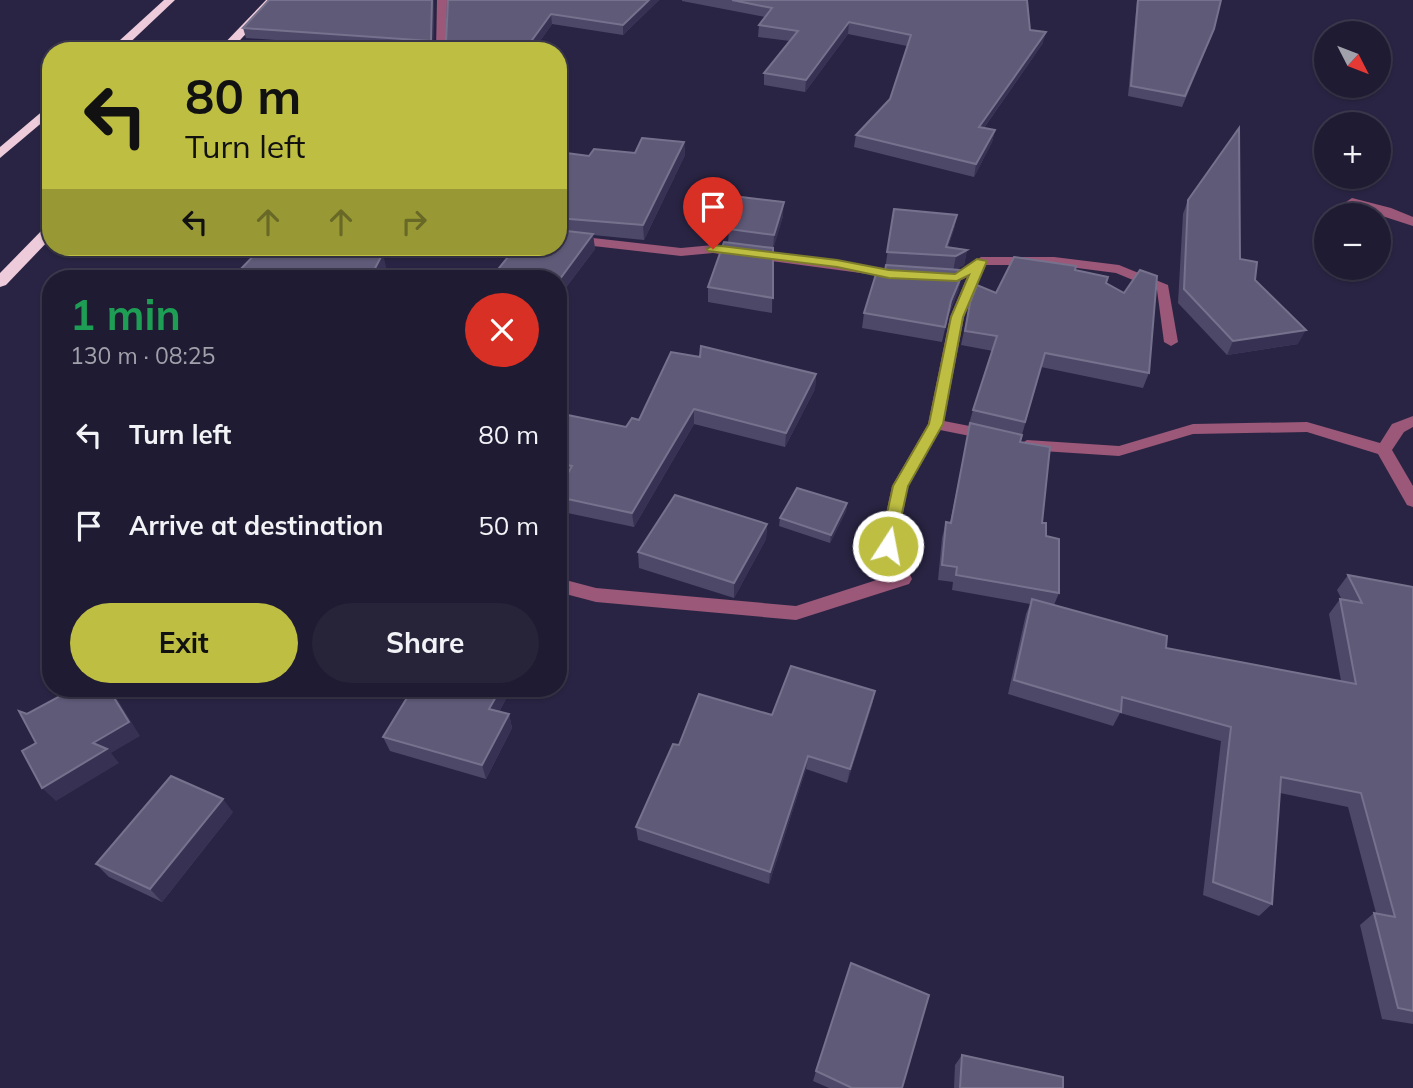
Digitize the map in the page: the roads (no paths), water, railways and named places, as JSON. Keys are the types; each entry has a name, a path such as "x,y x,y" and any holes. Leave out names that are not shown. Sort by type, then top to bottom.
{"highway":[{"path":"124,42 170,0"},
{"path":"232,42 272,0"},
{"path":"0,154 42,116"},
{"path":"0,282 42,238"}],"street":[{"path":"442,0 442,42"},
{"path":"1352,202 1387,211 1413,222"},
{"path":"567,239 681,252 713,249 903,275 957,278 981,261 1054,261 1119,269 1163,288 1171,341"},
{"path":"567,587 596,595 796,613 903,579 888,546 900,486 936,424 957,317 981,261"},
{"path":"1384,450 1398,428 1413,421"},
{"path":"936,424 1034,446 1119,452 1193,429 1307,427 1384,450 1413,501"}]}
